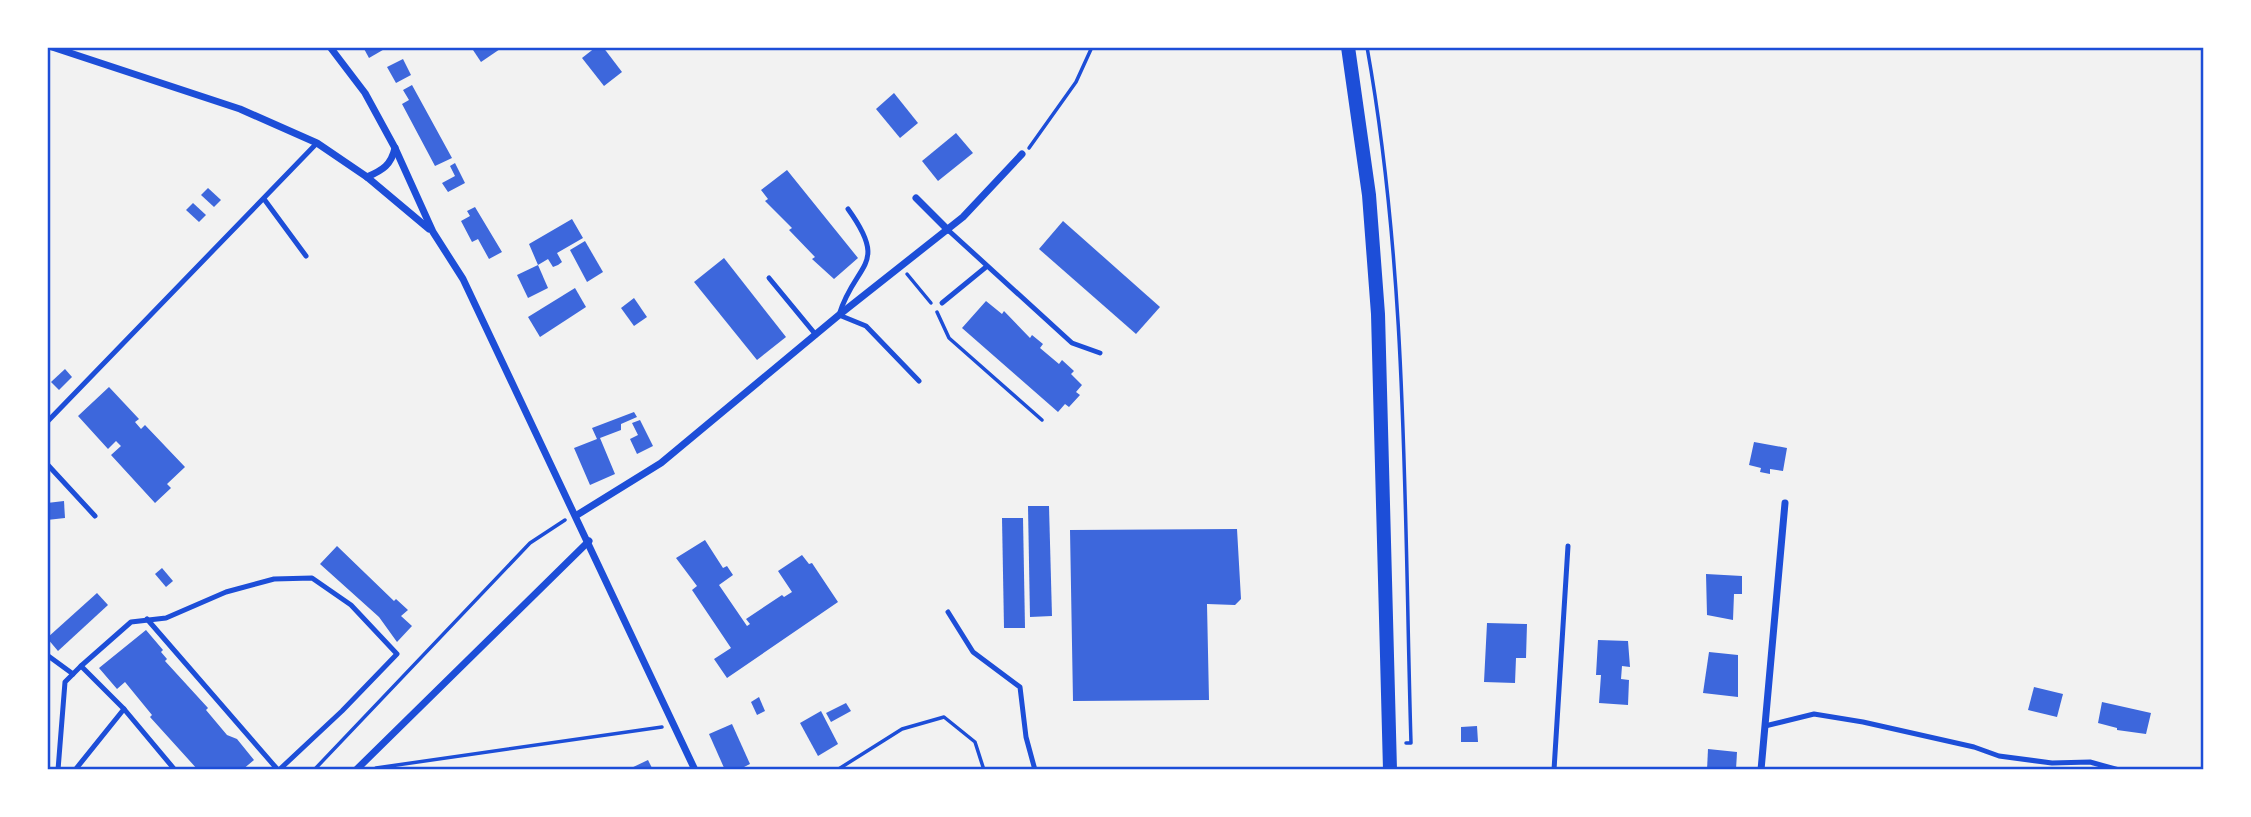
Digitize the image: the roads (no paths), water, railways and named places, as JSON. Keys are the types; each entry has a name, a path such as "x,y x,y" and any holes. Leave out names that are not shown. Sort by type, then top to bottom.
{"main road":[{"path":"1348,47 1369,195 1378,314 1390,770"}],"street":[{"path":"52,47 240,109 317,143 367,177 433,232"},
{"path":"330,47 365,93 395,148 433,232 463,279 695,770"},
{"path":"367,177 382,171 392,162 395,148"},
{"path":"576,514 661,463 839,315 963,217 1022,154"},
{"path":"916,198 948,229"},
{"path":"1761,770 1785,503"},
{"path":"358,768 589,541"}],"lane":[{"path":"47,422 317,143"},
{"path":"264,199 306,256"},
{"path":"848,209 867,236 869,254 839,315 866,326 919,381"},
{"path":"948,229 986,267 1072,343 1100,353"},
{"path":"942,303 986,267"},
{"path":"769,278 816,335"},
{"path":"47,464 95,516"},
{"path":"1554,770 1568,546"},
{"path":"58,770 65,682 131,622 147,619 166,618 252,583 274,579 312,578 351,605 397,654 342,711 278,770 147,619"},
{"path":"948,612 974,652 1020,687 1026,737 1035,770"},
{"path":"47,655 73,674"},
{"path":"81,666 124,709 175,770"},
{"path":"75,770 124,709"},
{"path":"1765,726 1814,714 1937,739 1999,756 2052,763 2090,762 2119,770"}]}
